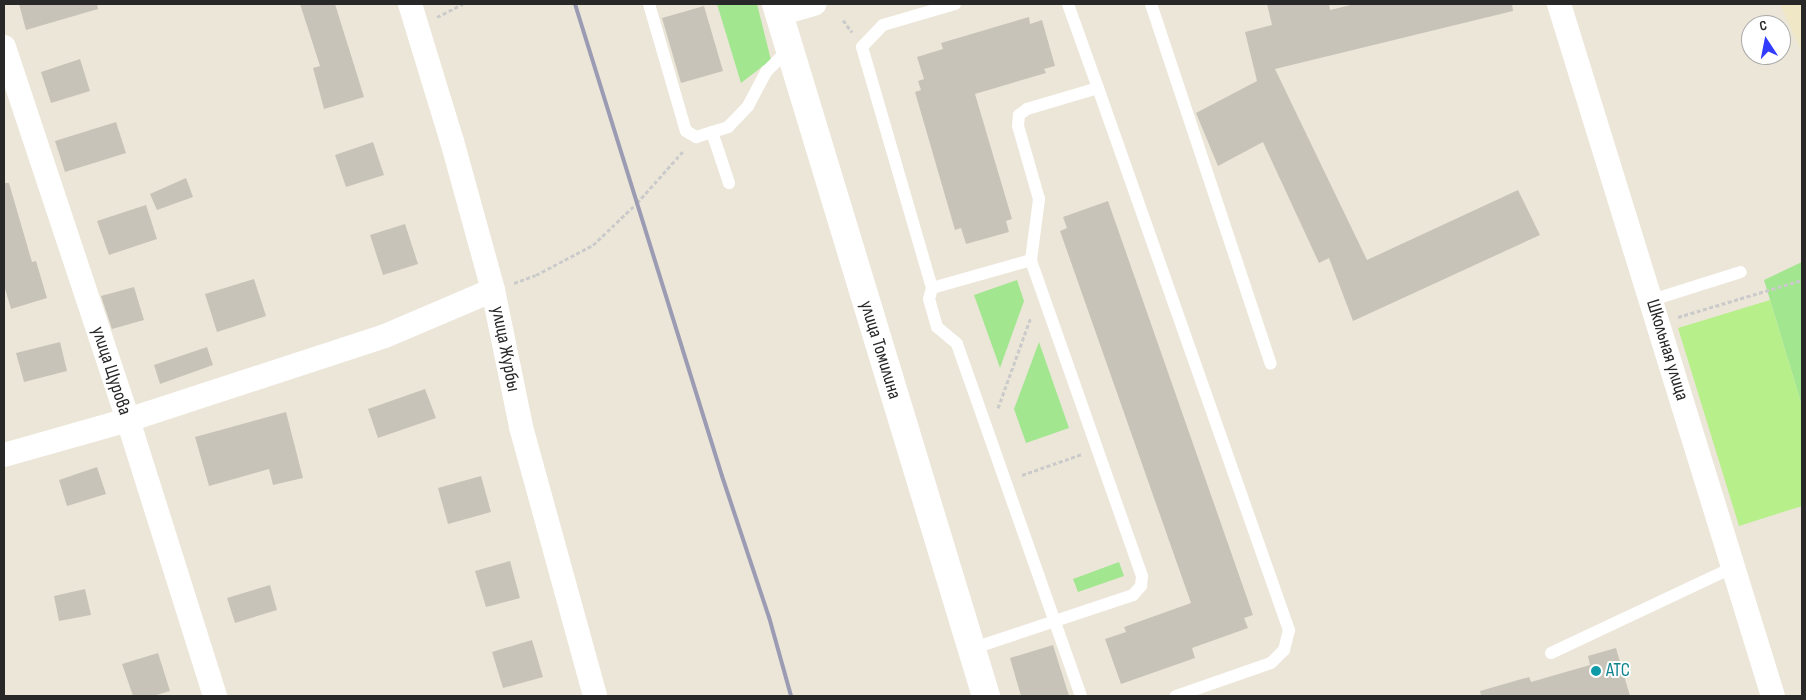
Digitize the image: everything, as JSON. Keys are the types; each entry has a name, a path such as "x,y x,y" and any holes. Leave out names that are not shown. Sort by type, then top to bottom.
{"street":[{"name":"улица Журбы","path":"410,4 452,141 493,290 521,427 595,696"},
{"path":"778,9 815,4"},
{"name":"Школьная улица","path":"1559,4 1773,696"},
{"name":"улица Томилина","path":"778,9 986,696"},
{"name":"улица Щурова","path":"4,46 128,420 215,696"},
{"path":"4,455 128,420 385,336 493,290"}],"lane":[{"path":"649,4 686,131 696,137 728,127 748,106 768,71 789,49"},
{"path":"955,4 883,25 862,47 932,288 929,299 937,327 957,344 1080,696"},
{"path":"1068,4 1289,630 1284,650 1270,663 1176,696"},
{"path":"1151,4 1271,364"},
{"path":"971,648 1134,595 1141,586 1142,576 1031,260 1039,199 1018,126 1019,115 1027,109 1098,88"},
{"path":"712,132 729,183"},
{"path":"932,288 1031,260"},
{"path":"1652,300 1741,272"},
{"path":"1551,653 1680,590 1732,568"}],"path":[{"path":"493,290 536,275 593,245 637,202 696,137"},
{"path":"1659,324 1802,280"},
{"path":"988,434 1042,290"},
{"path":"1005,481 1097,449"}],"shaded area":[{"path":"1780,4 1802,4 1802,53 1791,28 1791,15 1785,15"}],"green space":[{"path":"717,4 757,4 771,60 741,83"},
{"path":"1802,262 1802,406 1764,280"},
{"path":"1017,280 1024,301 1000,368 974,295"},
{"path":"1770,300 1802,406 1802,506 1739,526 1678,328"},
{"path":"1039,342 1069,428 1026,443 1014,409"},
{"path":"1119,562 1124,576 1078,592 1073,579"}],"building":[{"path":"19,4 97,4 98,9 26,30"},
{"path":"300,4 335,4 364,97 324,109 313,68 320,66"},
{"path":"1267,4 1329,4 1330,10 1355,4 1512,4 1513,11 1275,69 1367,260 1518,190 1540,235 1353,321 1329,258 1319,263 1263,142 1218,166 1196,113 1257,81 1245,32 1272,25"},
{"path":"704,6 723,71 681,83 662,18"},
{"path":"1029,17 1030,24 1042,20 1055,66 1044,69 1046,73 975,94 1012,219 1006,221 1009,232 966,244 961,228 955,230 915,92 921,90 918,81 924,79 917,57 943,49 941,43"},
{"path":"80,59 90,91 51,103 41,72"},
{"path":"116,122 126,153 65,172 55,141"},
{"path":"373,142 384,175 346,187 335,155"},
{"path":"186,178 193,197 157,210 150,194"},
{"path":"4,183 9,183 32,262 36,261 47,298 11,309 4,285"},
{"path":"1108,201 1253,615 1244,618 1248,628 1192,648 1195,658 1121,684 1105,639 1126,632 1124,627 1191,603 1060,231 1067,228 1063,217"},
{"path":"146,205 157,239 109,255 97,221"},
{"path":"405,224 418,264 383,275 370,235"},
{"path":"254,279 266,316 217,332 205,294"},
{"path":"134,287 144,320 112,329 101,296"},
{"path":"60,342 67,371 24,382 16,353"},
{"path":"207,347 213,365 160,384 154,365"},
{"path":"425,389 436,418 378,438 368,409"},
{"path":"286,412 303,478 273,485 269,469 209,486 195,437"},
{"path":"97,467 106,494 67,506 59,480"},
{"path":"481,476 491,512 448,524 438,488"},
{"path":"510,561 520,598 486,607 475,571"},
{"path":"270,585 277,610 235,623 227,598"},
{"path":"85,589 91,615 59,621 54,596"},
{"path":"532,640 543,677 503,688 492,652"},
{"path":"1053,645 1069,696 1021,696 1010,658"},
{"name":"АТС","path":"1616,648 1630,696 1481,696 1480,691 1529,677 1531,682 1590,665 1588,656"},
{"path":"158,653 170,691 153,696 133,696 122,664"}],"railway":[{"path":"575,4 722,476 769,617 791,696"}],"place":[{"name":"АТС","path":"1596,671"}]}
